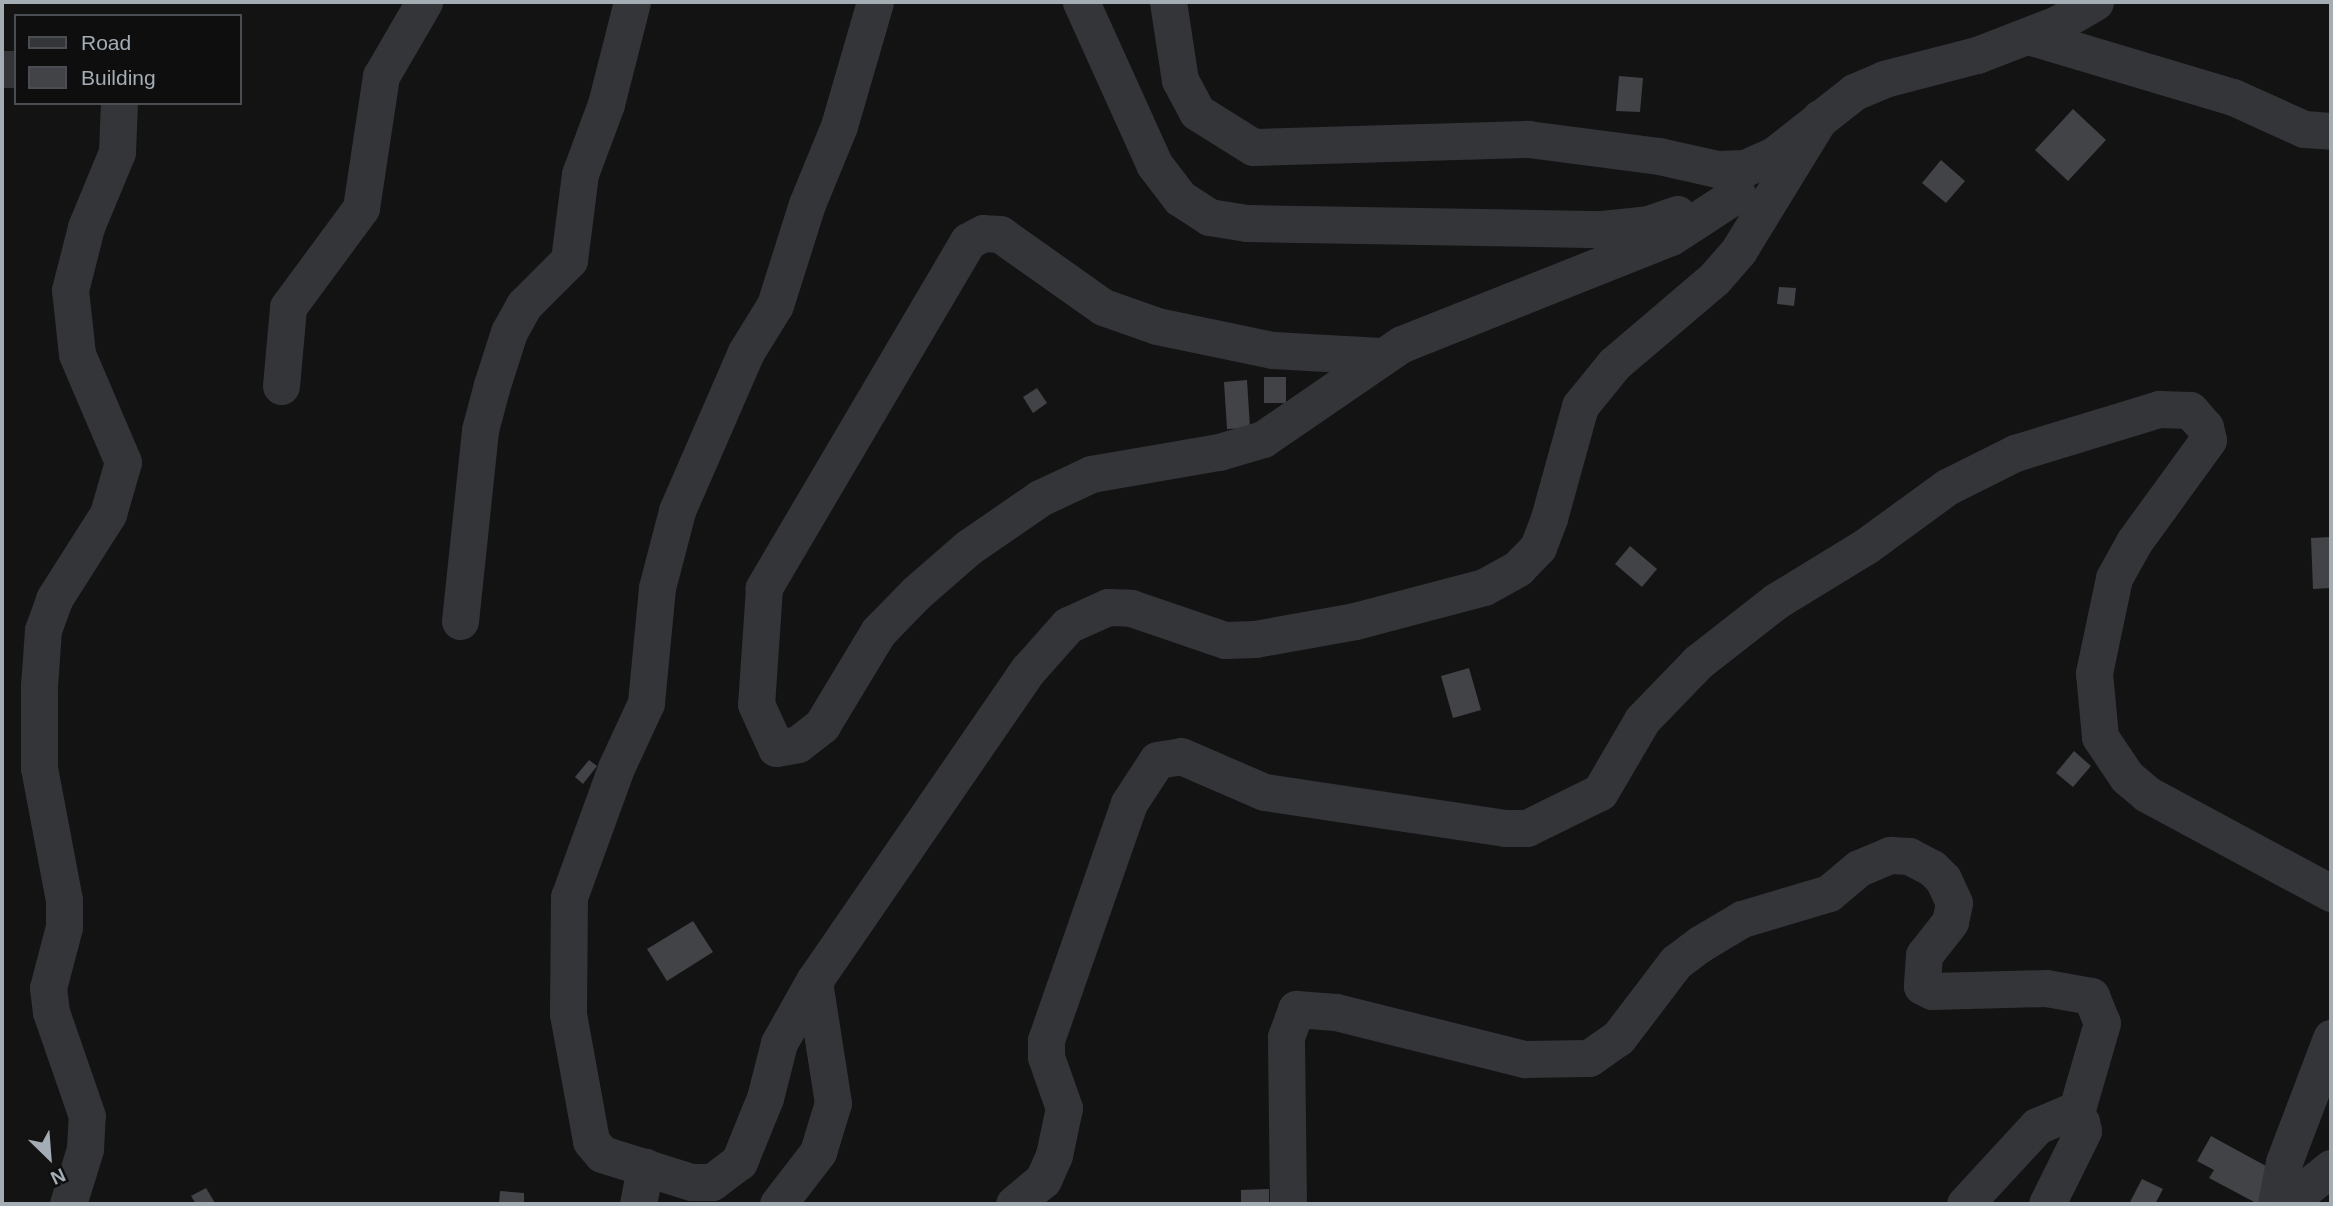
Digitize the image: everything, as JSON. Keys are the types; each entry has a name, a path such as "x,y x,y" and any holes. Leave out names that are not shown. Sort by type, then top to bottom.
{"street":[{"path":"281,386 288,307 361,208 368,188 373,106 381,76 424,2"},
{"path":"460,621 481,430 492,385 509,332 524,305 569,260 580,174 606,104 632,2"},
{"path":"875,2 839,126 807,204 775,306 735,375 677,512 657,588 646,703 616,768 569,897 568,1014 584,1119 591,1141 602,1154 691,1182 712,1182 739,1162 765,1098 779,1043 814,981 1028,670 1068,625 1108,607 1131,608 1224,640 1255,639 1355,621 1485,587 1518,568 1538,547 1549,518 1580,406 1614,363 1714,279 1739,250 1820,118"},
{"path":"1080,2 1154,164 1180,198 1209,217 1247,223 1602,229 1648,224 1737,194"},
{"path":"1168,2 1181,80 1197,112 1253,147 1528,139 1659,156 1717,169 1745,168 1774,155 1854,92 1885,79 1977,55 2028,36 2095,2"},
{"path":"2028,36 2221,93 2318,130 2315,149 2331,158"},
{"path":"68,1204 85,1149 88,1116 51,1012 48,988 64,914 39,768 39,686 43,630 54,599 108,514 122,462 77,354 70,290 86,227 117,152 119,105"},
{"path":"1381,356 1272,350 1157,326 1104,307 1000,234 984,233 968,241 764,588 756,704 776,748 798,744 822,725 878,632 916,593 1005,519 1091,474 1219,452 1263,439 1381,356 1671,237 1792,162"},
{"path":"1014,1204 1038,1186 1054,1155 1064,1108 1046,1057 1046,1040 1129,803 1157,760 1181,756 1264,792 1505,828 1527,828 1600,792 1642,720 1698,662 1776,601 1877,539 1947,487 2015,453 2159,409 2190,410 2206,427 2208,440 2134,542 2114,578 2094,673 2100,737 2127,777 2147,794 2331,893"},
{"path":"1288,1204 1286,1037 1296,1009 1336,1012 1525,1059 1589,1058 1618,1038 1676,962 1700,944 1742,919 1821,897 1859,868 1890,855 1909,856 1932,868 1943,879 1954,903 1950,922 1924,955 1922,986 1932,991 2046,988 2091,996 2099,1009 2101,1032 2075,1116 2083,1131 2047,1204"},
{"path":"778,1204 818,1153 833,1103 814,981"},
{"path":"2276,1204 2289,1149 2331,1038"},
{"path":"1965,1204 2037,1126 2060,1114 2075,1116"},
{"path":"638,1204 645,1167"},
{"path":"2286,1204 2331,1168"}],"building":[{"path":"1619,76 1643,78 1640,112 1616,111"},
{"path":"2073,109 2106,140 2068,181 2035,150"},
{"path":"1941,160 1965,181 1946,203 1922,183"},
{"path":"1779,287 1796,288 1794,306 1777,304"},
{"path":"1264,377 1286,377 1286,403 1264,403"},
{"path":"1247,380 1250,428 1227,429 1224,382"},
{"path":"1037,388 1047,403 1033,413 1023,397"},
{"path":"2331,537 2331,588 2313,589 2311,538"},
{"path":"1630,546 1657,569 1642,587 1615,564"},
{"path":"1469,668 1481,710 1453,718 1441,676"},
{"path":"2074,751 2091,766 2073,787 2056,773"},
{"path":"589,760 597,766 583,784 575,777"},
{"path":"693,921 713,952 667,981 647,949"},
{"path":"2211,1136 2277,1172 2258,1204 2209,1178 2214,1170 2197,1161"},
{"path":"2142,1179 2163,1189 2155,1204 2129,1204"},
{"path":"206,1188 215,1203 196,1204 191,1196"},
{"path":"1269,1189 1269,1204 1241,1204 1241,1190"},
{"path":"500,1191 524,1193 524,1204 499,1204"}]}
